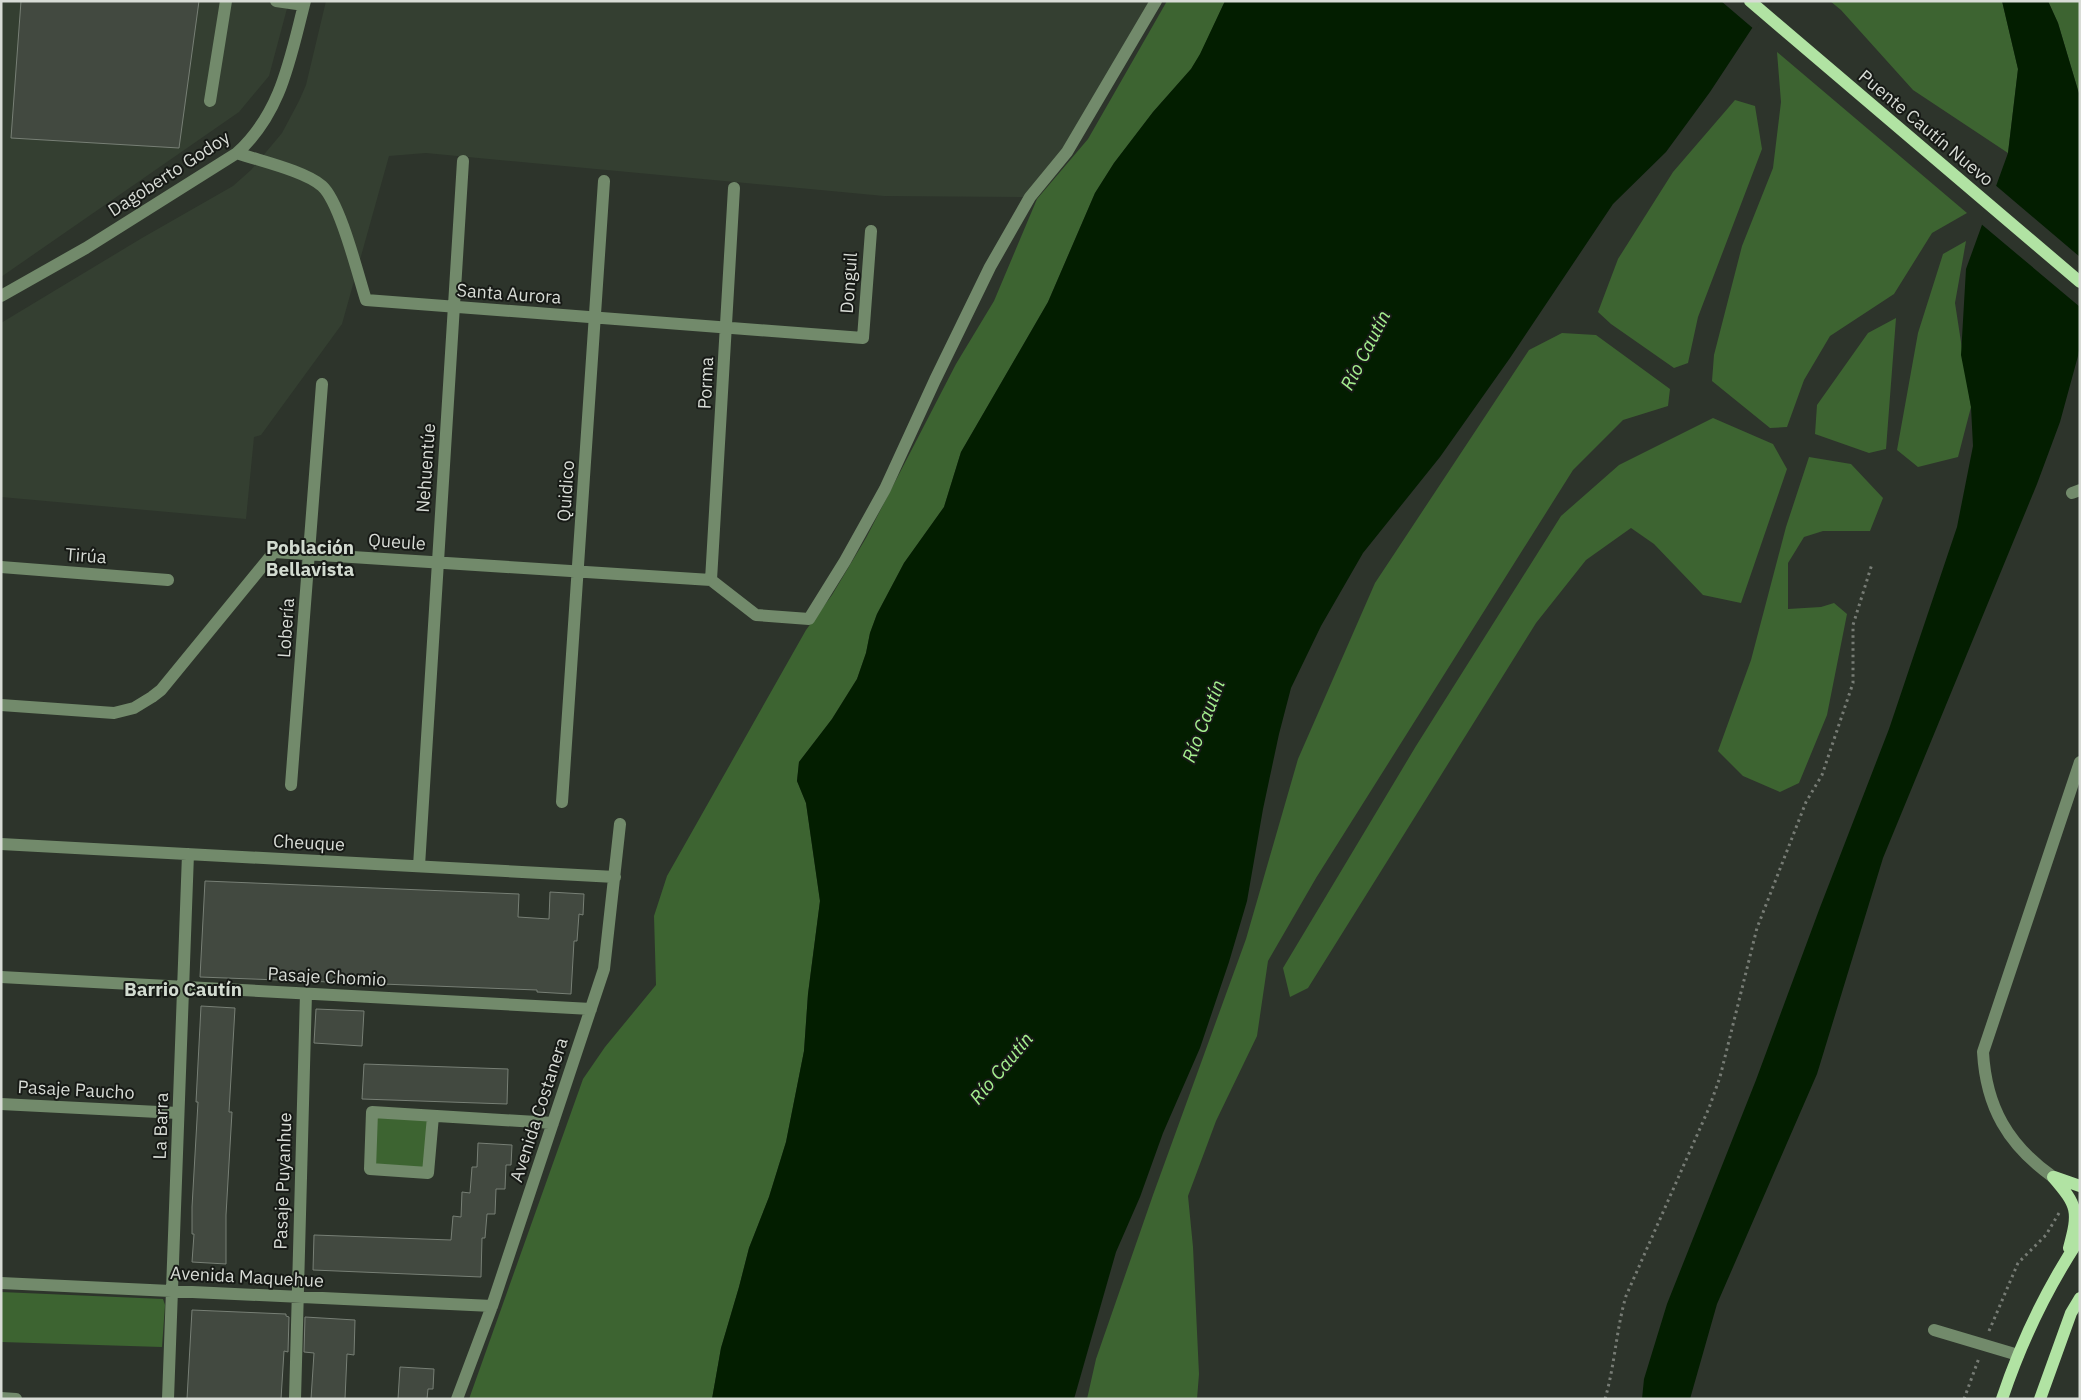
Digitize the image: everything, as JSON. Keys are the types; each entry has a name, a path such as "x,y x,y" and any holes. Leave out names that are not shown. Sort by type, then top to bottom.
{"main road":[{"name":"Puente Cautín Nuevo","path":"1750,1 2080,282"},
{"path":"2054,1177 2080,1186"},
{"path":"2054,1177 2069,1197 2076,1212 2074,1230 2065,1260"},
{"path":"2002,1399 2033,1320 2065,1260 2080,1238"},
{"path":"2065,1260 2080,1248"},
{"path":"2040,1399 2071,1313 2080,1298"}],"street":[{"path":"210,101 226,1"},
{"path":"276,1 305,3"},
{"path":"711,580 756,615 809,619 845,561 885,489 990,267 1025,205 1067,152 1156,1"},
{"name":"Dagoberto Godoy","path":"1,296 86,248 237,153 256,134 272,109 288,65 305,3"},
{"name":"Santa Aurora","path":"237,153 307,177 323,187 334,202 366,300 863,338"},
{"name":"Nehuentúe","path":"419,866 463,161"},
{"name":"Quidico","path":"562,802 604,181"},
{"name":"Porma","path":"711,580 734,188"},
{"name":"Donguil","path":"863,338 871,231"},
{"name":"Lobería","path":"292,785 322,384"},
{"name":"Queule","path":"1,706 114,713 134,708 161,690 274,552 711,580"},
{"name":"Tirúa","path":"1,568 168,580"},
{"path":"2054,1177 2037,1166 2023,1152 2000,1120 1987,1087 1983,1052 2080,762"},
{"name":"Avenida Costanera","path":"457,1399 492,1306 604,968 620,824"},
{"name":"Cheuque","path":"1,844 615,877"},
{"name":"La Barra","path":"168,1399 188,854"},
{"name":"Pasaje Chomio","path":"1,977 591,1009"},
{"name":"Pasaje Puyanhue","path":"295,1399 306,994"},
{"name":"Pasaje Paucho","path":"1,1104 178,1112"},
{"path":"433,1116 428,1173 370,1169 372,1112 433,1116 553,1124"},
{"name":"Avenida Maquehue","path":"1,1283 492,1306"},
{"path":"1934,1330 2018,1355"},
{"path":"1,1398 16,1399"}],"path":[{"path":"1605,1399 1610,1383 1621,1314 1626,1296 1709,1108 1720,1077 1757,928 1806,802 1822,775 1853,683 1853,625 1872,564"},
{"path":"1964,1399 2018,1263 2046,1235 2069,1197"}],"shaded area":[{"path":"1,1 289,1 269,76 239,112 1,277"},
{"path":"326,1 1156,1 1067,152 1030,197 884,196 426,153 389,156 342,324 261,435 254,437 246,519 1,497 1,323 233,186 251,170 282,133 299,101 306,85"}],"green space":[{"path":"1167,1 1225,1 1200,55 1191,69 1153,112 1114,163 1095,193 1048,302 961,452 944,507 904,563 877,614 857,679 832,719 799,762 797,781 806,803 820,901 808,994 804,1051 786,1142 769,1197 749,1248 721,1348 712,1399 469,1399 583,1079 605,1047 656,985 654,916 667,876 806,630 832,595 866,538 956,364 994,301 1037,199 1088,139"},
{"path":"1830,1 2002,1 2018,69 2008,153 1913,90 1841,10"},
{"path":"2048,1 2080,1 2080,97 2058,23"},
{"path":"1777,52 1967,213 1932,233 1894,294 1830,336 1804,380 1787,427 1770,428 1712,381 1714,355 1742,246 1773,168 1781,102"},
{"path":"1735,100 1755,106 1762,149 1698,317 1688,363 1674,368 1611,324 1598,312 1618,259 1673,172"},
{"path":"1966,241 1955,303 1971,407 1958,457 1918,467 1897,450 1918,333 1943,254"},
{"path":"1896,318 1886,449 1869,453 1815,434 1817,405 1868,333"},
{"path":"1562,333 1596,335 1670,389 1668,406 1623,420 1573,470 1316,878 1268,961 1257,1036 1216,1121 1188,1196 1193,1247 1199,1374 1197,1399 1087,1399 1096,1359 1246,939 1298,759 1375,583 1529,350"},
{"path":"1713,418 1773,444 1787,469 1741,603 1703,595 1654,544 1631,528 1586,560 1536,623 1308,988 1290,997 1283,968 1416,746 1561,516 1619,465"},
{"path":"1809,457 1851,464 1883,498 1870,531 1823,531 1804,537 1788,563 1788,609 1821,607 1834,603 1847,614 1827,715 1799,783 1780,792 1743,776 1718,751 1751,660 1786,527"},
{"path":"376,1115 427,1119 425,1169 374,1166"},
{"path":"1,1292 163,1299 165,1305 162,1347 1,1342"}],"water":[{"name":"Río Cautín","path":"1225,1 1770,1 1710,92 1666,152 1613,204 1510,358 1440,457 1363,553 1321,626 1291,688 1263,809 1247,901 1229,962 1200,1048 1163,1133 1140,1197 1116,1252 1074,1399 712,1399 721,1348 749,1248 769,1197 786,1142 804,1051 808,994 820,901 806,803 797,781 799,762 832,719 857,679 877,614 904,563 944,507 961,452 1048,302 1095,193 1114,163 1153,112 1191,69"},
{"path":"2002,1 2048,1 2058,23 2080,97 2080,345 2078,356 2060,422 2037,484 1883,858 1817,1074 1717,1304 1690,1399 1642,1399 1644,1379 1667,1304 1756,1080 1889,729 1957,527 1973,446 1971,407 1961,355 1966,269 2008,153 2018,69"}],"pier":[{"path":"1721,1 1773,1 1755,30"},
{"path":"1994,184 2080,257 2080,307 1980,223"}],"building":[{"path":"21,1 199,1 179,148 11,138"},
{"path":"205,881 519,894 518,917 549,919 550,892 584,894 583,915 579,914 577,941 574,941 571,994 537,992 537,990 200,977"},
{"path":"201,1006 235,1008 229,1112 232,1112 226,1215 226,1264 192,1262 194,1234 192,1234 192,1207"},
{"path":"316,1009 364,1011 362,1046 314,1043"},
{"path":"364,1064 508,1069 507,1104 362,1099"},
{"path":"478,1143 512,1145 511,1165 506,1165 505,1189 496,1189 495,1214 487,1214 485,1238 482,1238 481,1277 313,1270 314,1235 451,1240 453,1216 461,1217 462,1192 470,1193 472,1167 477,1167"},
{"path":"192,1310 286,1314 289,1317 288,1352 284,1351 281,1399 187,1399"},
{"path":"305,1317 355,1320 354,1355 347,1354 345,1399 311,1399 314,1353 304,1352"},
{"path":"400,1367 434,1369 433,1389 428,1389 427,1399 398,1399"}],"district":[{"name":"Población Bellavista","path":"310,558"},
{"name":"Barrio Cautín","path":"183,989"}]}
